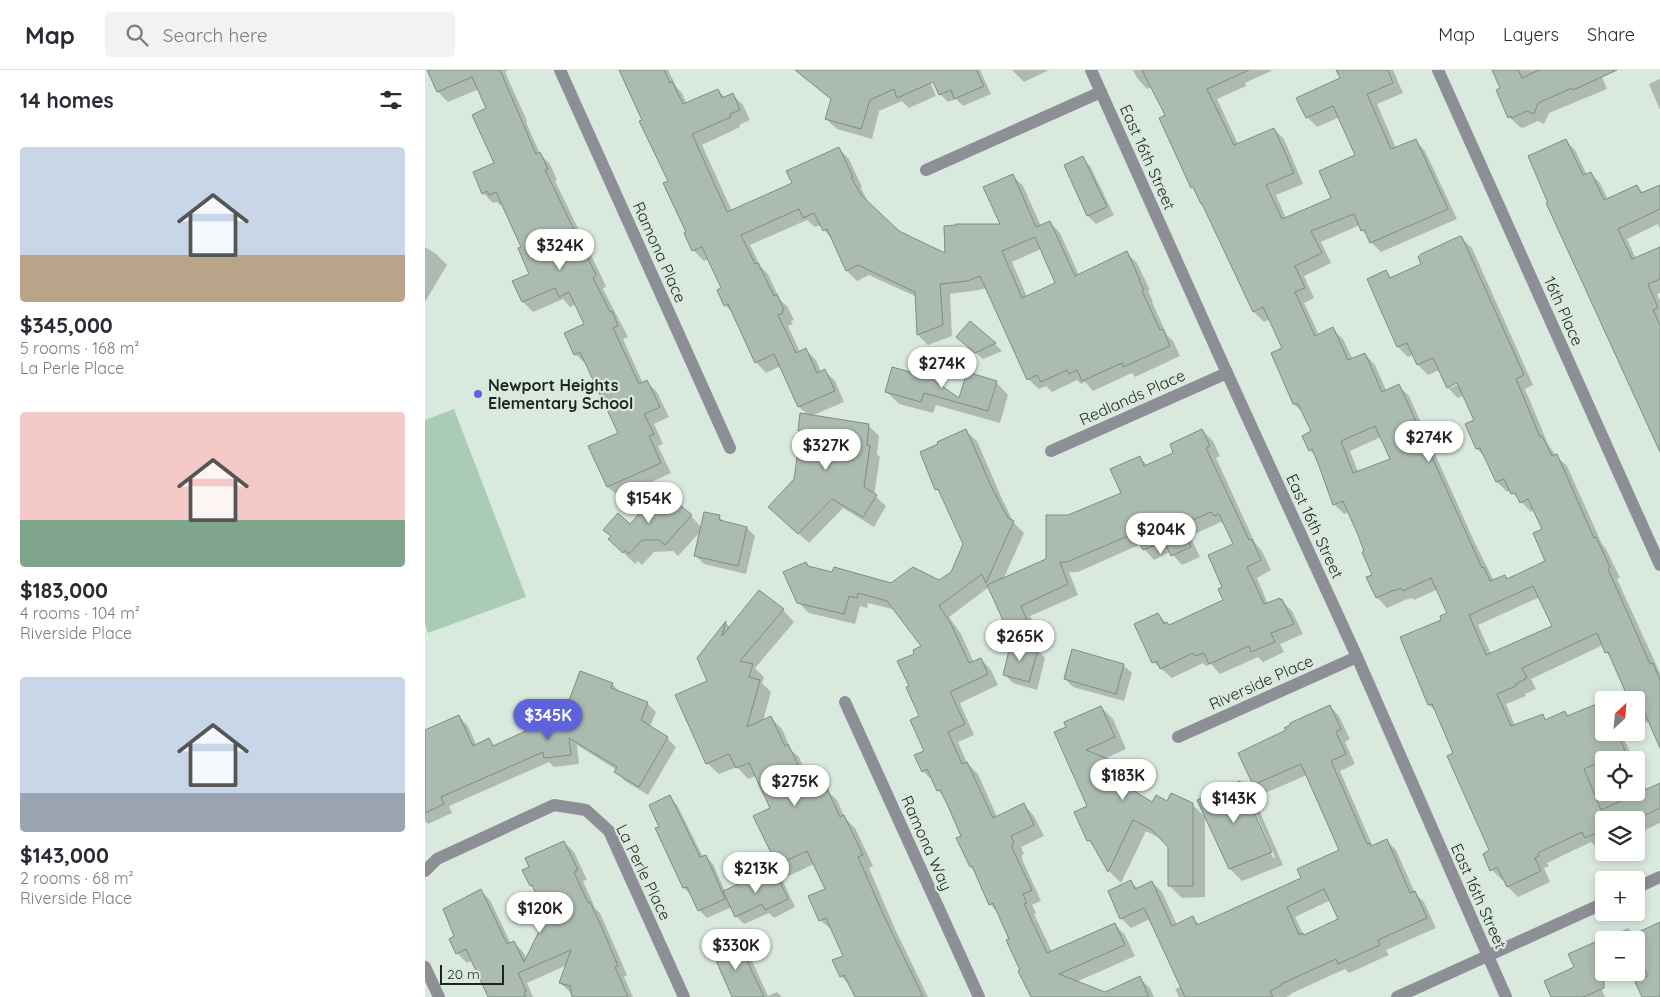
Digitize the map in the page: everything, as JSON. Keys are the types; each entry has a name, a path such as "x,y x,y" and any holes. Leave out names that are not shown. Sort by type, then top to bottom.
{"street":[{"name":"Ramona Place","path":"560,70 730,448"},
{"name":"East 16th Street","path":"1091,70 1357,657 1506,997"},
{"name":"16th Place","path":"1438,70 1660,565"},
{"path":"927,170 1101,92"},
{"name":"Redlands Place","path":"1051,451 1227,373"},
{"name":"Riverside Place","path":"1178,737 1357,657"},
{"name":"Ramona Way","path":"845,702 979,997"},
{"name":"La Perle Place","path":"425,871 437,859 554,805 586,810 609,831 684,997"},
{"path":"1645,884 1660,877"},
{"path":"1397,997 1595,907"},
{"path":"425,966 439,997"}],"green space":[{"path":"454,409 526,597 428,633 425,624 425,420"}],"building":[{"path":"427,70 500,70 536,154 540,152 548,169 545,170 596,275 593,278 610,312 612,311 618,326 613,328 639,384 647,380 660,407 644,414 654,434 649,436 661,463 607,487 588,446 618,433 580,352 574,355 564,333 584,324 569,292 559,297 555,288 522,302 512,281 529,274 518,248 521,247 496,192 489,195 487,191 482,194 473,172 494,163 472,115 486,108 472,77 437,92"},
{"path":"619,70 664,70 670,83 672,81 683,104 718,89 722,98 733,93 740,110 730,114 731,117 692,134 727,212 792,183 786,171 839,147 853,177 851,177 861,195 899,231 945,253 944,226 956,224 1000,224 983,187 1013,174 1036,227 1050,221 1075,276 1127,251 1144,290 1142,291 1160,330 1163,329 1170,346 1123,367 1122,363 1082,381 1077,370 1069,374 1067,370 1041,382 1037,375 1027,380 980,276 968,281 940,284 943,325 917,335 915,292 858,265 846,271 827,229 823,231 814,213 803,218 799,209 741,235 755,264 758,263 774,296 777,294 784,310 782,311 783,313 778,315 796,353 806,348 817,373 825,369 835,391 798,407 774,354 755,363 728,304 724,306 717,290 721,288 702,247 692,251 684,233 686,232 663,183 668,181 639,121 642,120","holes":["1035,237 1055,283 1022,298 1002,251"]},
{"path":"795,70 976,70 984,86 954,99 951,90 939,95 933,82 897,98 894,89 870,100 861,129 825,119 831,99"},
{"path":"1142,70 1249,70 1207,89 1234,145 1274,128 1294,173 1266,185 1282,219 1331,198 1319,171 1355,155 1333,106 1306,118 1296,98 1340,78 1336,70 1388,70 1393,83 1367,94 1391,149 1416,139 1448,209 1370,243 1364,230 1361,231 1354,214 1311,231 1322,253 1295,266 1305,288 1295,292 1315,336 1333,327 1348,360 1365,353 1382,392 1399,384 1482,568 1484,567 1490,581 1505,575 1507,579 1545,561 1533,533 1542,529 1528,499 1520,503 1515,493 1511,494 1504,479 1496,482 1480,448 1476,449 1465,424 1474,420 1457,383 1447,388 1433,358 1417,365 1407,343 1397,347 1367,279 1386,270 1390,278 1421,264 1418,257 1421,254 1460,236 1462,237 1524,375 1516,379 1540,437 1542,436 1552,456 1557,454 1594,538 1596,537 1610,567 1608,569 1650,664 1653,663 1660,680 1660,748 1645,714 1645,691 1625,691 1608,652 1605,653 1597,633 1522,668 1527,678 1516,684 1516,686 1497,694 1511,726 1543,714 1545,720 1565,711 1567,716 1595,705 1595,741 1621,741 1625,751 1595,751 1595,764 1584,769 1595,796 1595,801 1597,801 1601,810 1621,801 1645,801 1645,790 1660,783 1660,808 1645,815 1645,811 1595,811 1595,834 1585,838 1582,832 1538,853 1539,856 1535,858 1541,871 1507,887 1497,867 1490,871 1483,854 1489,850 1447,756 1453,753 1432,704 1428,705 1400,637 1441,620 1440,616 1447,613 1431,578 1403,591 1401,588 1376,598 1366,577 1372,575 1362,552 1364,551 1343,501 1333,505 1312,449 1309,451 1302,436 1311,431 1298,404 1293,404 1271,353 1282,348 1263,307 1253,312 1202,204 1193,187 1191,188 1159,118 1165,115","holes":["1375,426 1390,459 1353,473 1341,441","1533,586 1552,626 1486,655 1469,615"]},
{"path":"1492,70 1518,70 1522,78 1539,70 1617,70 1538,103 1534,114 1527,111 1508,118 1496,90 1500,88"},
{"path":"1566,139 1583,175 1591,172 1604,200 1637,185 1641,193 1660,185 1660,209 1618,229 1632,259 1660,247 1660,279 1648,284 1658,308 1653,310 1660,325 1660,452 1546,203 1548,203 1528,156"},
{"path":"1083,156 1107,207 1087,216 1064,165"},
{"path":"970,321 996,343 975,353 956,337"},
{"path":"892,367 929,377 959,398 967,372 997,381 988,411 924,393 921,402 885,392"},
{"path":"800,413 869,424 867,445 870,446 864,487 877,495 863,517 832,499 798,534 768,507 794,479 801,431 798,431"},
{"path":"966,429 992,488 1008,518 1014,521 986,583 982,574 939,606 950,622 969,663 981,658 988,674 950,692 965,724 948,732 962,764 967,762 993,818 1024,803 1034,825 1011,836 1014,843 1012,848 1032,890 1023,894 1027,903 1024,904 1047,953 1115,923 1125,945 1059,974 1105,992 1140,976 1149,997 1031,997 1018,971 1020,970 1006,940 1009,939 993,903 989,905 972,866 970,867 956,838 961,836 948,806 940,790 937,791 927,769 922,772 914,755 924,751 910,720 919,716 906,687 909,686 897,661 914,654 913,650 921,646 887,601 858,593 857,598 849,596 844,614 797,603 783,572 806,562 808,566 832,572 834,567 891,583 913,567 939,580 951,572 963,544 938,489 935,490 920,452"},
{"path":"1202,429 1210,446 1206,448 1249,540 1252,539 1261,560 1247,567 1264,604 1282,599 1294,624 1271,633 1275,642 1251,652 1249,646 1209,664 1204,653 1195,656 1193,653 1160,669 1157,661 1152,663 1134,624 1158,613 1164,624 1167,622 1169,625 1223,600 1218,589 1222,587 1208,555 1233,544 1219,514 1214,516 1211,512 1181,525 1191,547 1171,556 1164,541 1143,550 1135,533 1067,562 1060,562 1068,584 1021,606 1027,620 1007,629 987,585 1046,559 1046,515 1068,515 1121,493 1110,469 1140,456 1144,466 1173,453 1170,444"},
{"path":"661,489 692,515 665,545 659,540 642,540 629,554 625,550 623,553 608,539 611,536 603,530 618,513 630,524"},
{"path":"704,512 720,515 719,520 747,527 738,566 694,556"},
{"path":"759,590 784,609 740,661 753,664 749,677 760,680 747,727 771,716 785,746 788,744 801,771 813,766 823,788 826,787 840,817 844,815 863,855 858,857 923,997 855,997 844,975 840,977 832,960 843,956 826,918 819,921 808,896 825,889 807,851 777,865 753,816 770,808 749,763 736,768 729,754 706,764 675,695 707,681 697,658 726,621 722,636"},
{"path":"1011,642 1038,649 1029,682 1003,675"},
{"path":"1072,649 1124,664 1116,694 1064,679"},
{"path":"580,671 613,683 611,688 648,702 641,720 668,737 639,787 614,772 617,767 569,738 571,755 544,758 543,752 441,797 444,804 425,813 425,730 459,715 473,746 489,738 493,746 530,729 529,726 561,722"},
{"path":"1330,705 1341,729 1336,732 1346,754 1331,761 1367,844 1370,843 1371,846 1387,839 1410,893 1415,891 1427,918 1378,940 1380,945 1338,964 1336,959 1281,984 1270,991 1273,997 1185,997 1144,908 1120,919 1108,891 1131,880 1135,889 1152,881 1172,926 1193,916 1197,925 1301,878 1297,869 1339,850 1301,764 1253,785 1238,753 1286,730 1284,728 1290,725 1290,723","holes":["1324,889 1338,919 1304,935 1303,933 1299,935 1287,907"]},
{"path":"1101,706 1115,737 1086,750 1120,764 1124,772 1120,782 1152,802 1156,795 1167,801 1171,793 1193,803 1193,886 1168,886 1168,847 1151,829 1133,820 1108,872 1090,840 1087,841 1074,812 1087,806 1054,732 1066,727 1064,722"},
{"path":"1240,781 1272,852 1229,869 1197,800 1206,796 1211,786 1217,783 1227,786"},
{"path":"670,795 700,857 706,855 725,899 698,911 687,887 683,888 655,828 659,827 649,805"},
{"path":"564,841 578,870 574,872 588,903 590,902 618,966 615,967 628,997 572,997 570,986 559,983 571,950 518,973 526,991 524,992 526,997 488,997 466,949 456,954 449,939 454,936 443,909 481,889 507,944 514,941 524,962 546,917 532,885 530,886 522,870 529,867 525,858"},
{"path":"774,870 788,899 765,910 762,904 735,917 723,891"},
{"path":"1660,922 1660,997 1642,997 1635,982 1645,981 1645,977 1648,976 1645,970 1645,931 1641,931"},
{"path":"734,939 740,951 742,950 764,997 732,997 711,949"},
{"path":"1595,942 1595,981 1604,981 1604,988 1583,997 1551,997 1544,981 1574,967 1568,954"}],"place":[{"name":"Newport Heights Elementary School","path":"478,394"}]}
